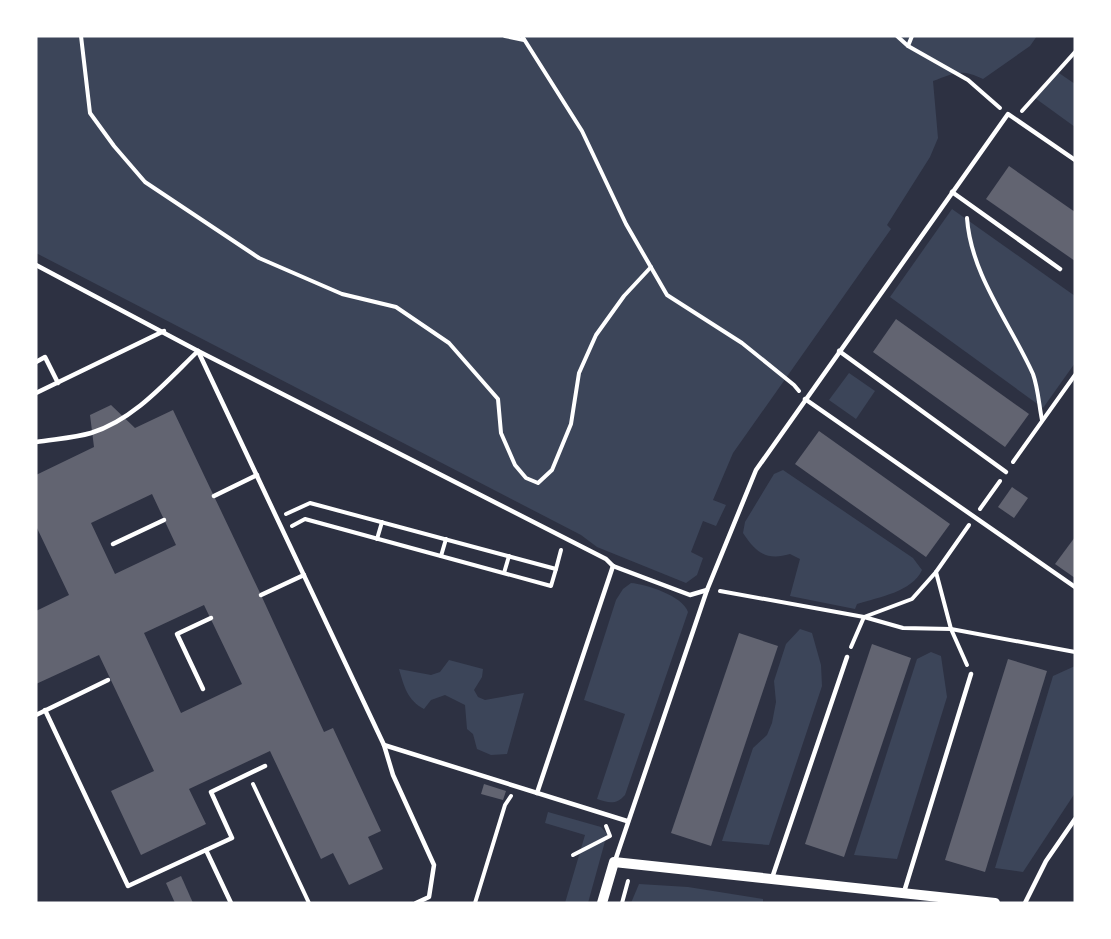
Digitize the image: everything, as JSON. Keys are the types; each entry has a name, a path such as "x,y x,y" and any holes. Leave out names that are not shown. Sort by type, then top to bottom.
{"street":[{"path":"602,903 614,862 995,903"}],"lane":[{"path":"614,862 707,590 756,470 838,351 1008,114 1075,160"},
{"path":"952,192 1060,269"},
{"path":"36,265 198,351 606,559 613,566 690,595 707,590"},
{"path":"36,393 164,331"},
{"path":"36,442 92,433 124,418 156,392 198,351"},
{"path":"198,351 384,745 393,775 434,865 429,897 416,903"},
{"path":"838,351 1006,472"},
{"path":"36,362 45,357 58,383"},
{"path":"805,399 1075,587"},
{"path":"214,496 257,475"},
{"path":"113,544 164,520"},
{"path":"537,793 613,566"},
{"path":"261,595 304,575"},
{"path":"203,689 177,634 211,618"},
{"path":"772,878 847,657"},
{"path":"904,892 971,674"},
{"path":"36,715 108,680"},
{"path":"45,710 128,886 232,837 210,792 265,766"},
{"path":"384,745 627,821"},
{"path":"1024,903 1046,861 1075,819"},
{"path":"206,850 231,903"}],"path":[{"path":"81,36 90,113 114,146 146,182 260,258 342,294 396,307 449,343 498,399 501,433 515,465 526,478 538,483 552,470 571,424 579,373 596,335 624,296 651,267"},
{"path":"505,36 523,38 582,131 626,224 667,295 742,343 794,385 805,399"},
{"path":"897,36 908,46 968,80 1008,114"},
{"path":"908,46 912,36"},
{"path":"1015,119 1075,52"},
{"path":"966,202 968,236 988,289 1034,376 1042,421"},
{"path":"277,518 310,503 556,569"},
{"path":"283,530 305,519 551,586 564,538"},
{"path":"377,539 382,522"},
{"path":"441,556 446,539"},
{"path":"504,573 509,556"},
{"path":"936,572 951,629 971,674"},
{"path":"707,590 864,616 903,628 951,629 1075,652"},
{"path":"249,774 309,903"},
{"path":"475,903 505,805 518,787"},
{"path":"573,855 610,836"},
{"path":"622,903 628,880"}],"shaded area":[{"path":"36,36 1037,36 1030,46 983,79 958,73 933,81 938,138 930,157 887,225 891,229 733,453 713,500 726,505 716,526 703,521 691,552 703,558 697,575 686,583 597,547 581,535 36,253"},
{"path":"1056,71 1075,84 1075,127 1035,98"},
{"path":"952,209 1075,296 1075,363 1043,408 890,297"},
{"path":"849,373 875,391 856,419 829,400"},
{"path":"783,470 913,558 922,570 917,577 903,589 857,604 855,609 790,596 800,559 790,554 768,556 763,554 743,533 745,522 774,474"},
{"path":"631,583 654,588 672,596 685,606 688,612 625,795 615,802 609,802 597,799 625,714 584,700 616,600 623,589"},
{"path":"800,629 812,633 821,665 822,686 769,845 722,841 753,748 767,735 772,723 776,702 774,681 786,644"},
{"path":"931,652 941,656 947,697 897,859 854,855 917,659"},
{"path":"449,660 483,669 482,677 474,690 478,697 485,700 524,693 507,754 491,755 477,749 473,734 467,729 465,705 445,695 431,700 424,709 410,697 399,669 431,675 440,672"},
{"path":"1075,666 1075,793 1023,872 995,868 1053,676"},
{"path":"548,812 601,827 607,834 588,903 565,903 585,835 545,823"},
{"path":"639,884 688,887 763,899 763,903 631,903"}],"building":[{"path":"1009,166 1075,212 1075,261 986,199"},
{"path":"896,319 1029,414 1005,447 873,352"},
{"path":"111,405 135,428 173,410 324,732 333,728 381,831 368,837 383,869 349,885 333,853 321,859 270,751 189,789 206,824 141,855 111,791 154,771 99,655 36,684 36,611 69,595 36,526 36,475 94,447 90,415","holes":["152,494 176,545 115,574 91,523","204,605 242,684 181,713 144,633"]},
{"path":"819,431 950,524 926,557 795,464"},
{"path":"1012,487 1028,498 1014,518 998,507"},
{"path":"1075,537 1075,578 1055,564"},
{"path":"739,633 778,646 711,846 671,833"},
{"path":"872,644 911,658 844,857 805,844"},
{"path":"1008,659 1047,671 985,872 945,860"},
{"path":"484,784 506,791 503,800 481,794"},
{"path":"181,876 193,903 175,903 166,883"}]}
